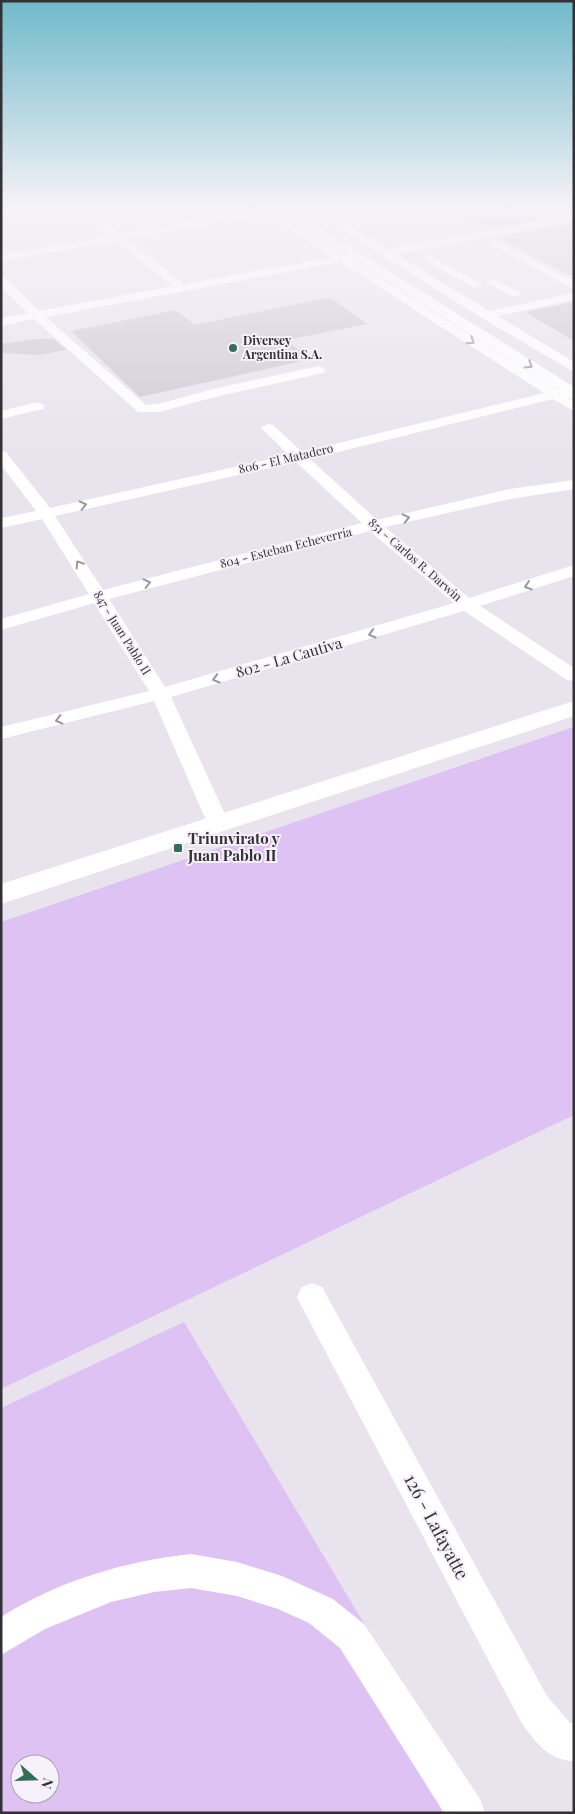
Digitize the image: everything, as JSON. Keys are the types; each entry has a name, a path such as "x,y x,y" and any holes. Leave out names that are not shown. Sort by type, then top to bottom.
{"main road":[{"path":"404,290 572,388"},
{"path":"429,290 572,388"},
{"path":"1,894 574,708"}],"street":[{"path":"11,290 36,315 143,409 159,408 217,392 319,370"},
{"path":"1,322 173,290"},
{"path":"397,290 574,407"},
{"path":"447,290 574,368"},
{"path":"506,290 514,294"},
{"path":"486,314 574,296"},
{"name":"806 - El Matadero","path":"1,524 298,457 554,395 572,388"},
{"path":"1,415 38,406"},
{"name":"851 - Carlos R. Darwin","path":"268,428 374,525 468,606 574,676"},
{"name":"847 - Juan Pablo II","path":"1,455 46,513 160,694 218,825"},
{"name":"804 - Esteban Echeverría","path":"1,625 100,596 374,525 510,494 574,484"},
{"name":"802 - La Cautiva","path":"1,733 160,694 468,606 574,570"},
{"name":"126 - Lafayatte","path":"312,1297 534,1709 547,1728 562,1742 574,1742"},
{"path":"1,1637 33,1617 111,1585 154,1575 191,1571 237,1579 282,1593 321,1611 352,1636 466,1813"}],"shaded area":[{"path":"574,727 574,1115 1,1389 1,922"},
{"path":"184,1322 477,1813 1,1813 1,1408"}],"building":[{"path":"330,297 367,324 286,340 311,359 140,397 71,331 176,310 195,325"},
{"path":"574,302 574,341 525,312"},
{"path":"36,339 54,339 66,350 39,355 1,353 1,344"}],"place":[{"name":"Diversey Argentina S.A.","path":"233,348"},
{"name":"Triunvirato y Juan Pablo II","path":"178,848"}]}
